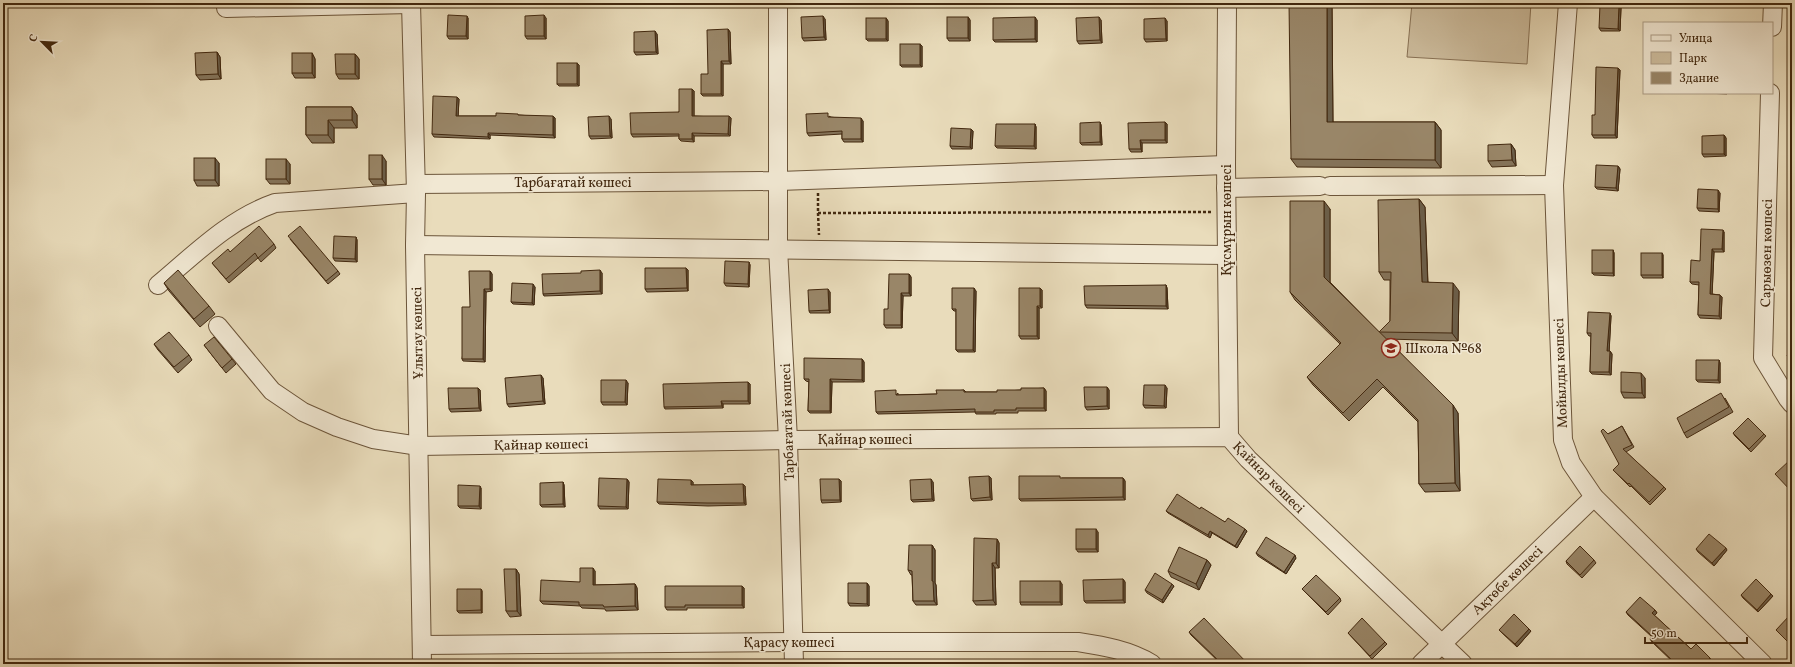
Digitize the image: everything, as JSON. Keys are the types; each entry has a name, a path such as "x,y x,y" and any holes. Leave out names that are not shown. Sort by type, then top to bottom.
{"street":[{"path":"226,8 411,3"},
{"name":"Ұлытау көшесі","path":"411,3 416,188 415,245 422,664"},
{"name":"Тарбағатай көшесі","path":"778,3 778,248 788,440 794,664"},
{"name":"Құсмұрын көшесі","path":"1227,3 1226,255 1229,437"},
{"name":"Мойылды көшесі","path":"1568,3 1554,185 1563,440 1571,463 1594,497 1763,664"},
{"path":"1772,22 1773,3"},
{"name":"Сарыөзен көшесі","path":"1770,94 1763,358 1788,400 1792,404"},
{"path":"779,180 1226,165"},
{"name":"Тарбағатай көшесі","path":"158,285 232,224 256,210 275,203 416,188 779,180"},
{"path":"1226,188 1554,185"},
{"path":"415,245 778,248 819,251 1226,255"},
{"name":"Қайнар көшесі","path":"218,326 272,391 303,412 336,427 373,439 419,446 788,440 1229,437 1248,459 1463,664"},
{"name":"Ақтөбе көшесі","path":"1421,664 1594,497"},
{"name":"Қарасу көшесі","path":"422,645 794,642 1078,642 1112,648 1137,655 1152,664"}],"path":[{"path":"819,178 819,251"},
{"path":"818,213 1226,212"}],"green space":[{"path":"1412,3 1531,3 1527,64 1407,57"}],"building":[{"path":"1289,3 1327,3 1327,122 1435,122 1435,160 1291,159"},
{"path":"1600,5 1619,6 1618,29 1599,28"},
{"path":"448,15 467,16 466,36 447,36"},
{"path":"544,15 544,36 525,36 525,16"},
{"path":"823,16 824,37 802,38 801,17"},
{"path":"947,17 968,17 968,38 947,38"},
{"path":"1035,17 1035,39 993,40 993,18"},
{"path":"1099,17 1100,40 1077,41 1076,18"},
{"path":"866,18 886,18 886,39 866,39"},
{"path":"1165,18 1166,39 1144,39 1144,19"},
{"path":"728,29 729,61 721,61 721,94 701,94 701,74 708,74 707,30"},
{"path":"655,31 656,52 634,52 634,32"},
{"path":"900,44 920,44 920,65 900,65"},
{"path":"217,52 218,74 196,75 195,53"},
{"path":"292,53 312,53 312,73 292,73"},
{"path":"335,54 355,54 355,74 336,74"},
{"path":"557,63 577,63 577,84 557,84"},
{"path":"1596,67 1618,68 1615,135 1592,135 1592,115 1595,115"},
{"path":"679,89 692,89 692,116 729,116 728,134 692,133 692,139 679,139 679,134 631,134 630,113 679,112"},
{"path":"433,96 457,97 456,116 496,116 496,113 553,116 553,135 488,133 488,137 432,134"},
{"path":"306,107 352,107 352,120 328,120 328,135 306,135"},
{"path":"828,113 828,117 861,118 861,139 842,139 842,131 807,133 806,114"},
{"path":"609,116 610,136 589,136 588,117"},
{"path":"1100,122 1100,142 1080,143 1080,123"},
{"path":"1165,122 1165,140 1140,140 1141,149 1129,149 1128,123"},
{"path":"996,124 1035,124 1034,146 995,146"},
{"path":"951,128 971,129 970,147 950,146"},
{"path":"1724,135 1724,154 1702,154 1702,136"},
{"path":"1511,144 1512,160 1488,161 1488,145"},
{"path":"369,155 382,155 382,179 369,179"},
{"path":"1789,156 1792,156 1792,169 1788,169"},
{"path":"194,158 215,158 215,180 194,180"},
{"path":"266,159 286,159 286,179 266,179"},
{"path":"1596,165 1618,166 1616,188 1595,187"},
{"path":"1698,189 1718,190 1718,209 1697,208"},
{"path":"1419,199 1422,282 1453,283 1452,333 1379,332 1390,321 1391,272 1379,272 1378,200"},
{"path":"1290,201 1324,201 1324,277 1453,405 1455,483 1419,484 1418,420 1377,379 1343,413 1307,377 1341,343 1290,292"},
{"path":"259,226 274,244 258,258 255,253 226,279 212,263 228,249 230,252"},
{"path":"300,226 338,271 326,281 288,236"},
{"path":"1701,229 1723,230 1722,249 1712,249 1710,294 1720,295 1719,316 1698,315 1699,282 1690,282 1691,260 1700,261"},
{"path":"334,236 356,237 355,259 333,258"},
{"path":"1790,236 1792,236 1792,258 1790,257"},
{"path":"1592,250 1613,250 1613,273 1592,273"},
{"path":"1641,253 1662,253 1662,275 1641,275"},
{"path":"725,261 749,262 748,284 724,283"},
{"path":"645,268 686,268 687,288 645,289"},
{"path":"178,270 209,306 194,319 164,283"},
{"path":"600,270 600,291 543,294 542,274 581,273 581,271"},
{"path":"469,271 490,271 490,289 484,289 483,359 462,359 462,307 470,307"},
{"path":"889,274 909,274 909,293 901,293 901,325 884,325 884,309 888,309"},
{"path":"512,283 533,284 532,303 511,302"},
{"path":"1166,285 1166,306 1085,305 1084,286"},
{"path":"952,288 974,288 973,350 956,350 956,309 952,309"},
{"path":"1019,288 1040,288 1040,306 1037,306 1037,336 1019,336"},
{"path":"828,289 829,310 809,311 808,290"},
{"path":"1792,295 1792,316 1791,316"},
{"path":"1588,312 1610,313 1607,351 1610,351 1609,372 1590,372 1591,333 1587,333"},
{"path":"169,332 189,355 174,367 154,344"},
{"path":"214,337 232,359 222,368 204,345"},
{"path":"1792,352 1792,366 1787,355"},
{"path":"804,358 862,359 862,380 830,379 830,411 808,411 809,379 804,379"},
{"path":"1696,360 1719,360 1718,380 1696,380"},
{"path":"1621,372 1641,373 1642,393 1621,392"},
{"path":"541,375 543,401 507,404 505,378"},
{"path":"601,380 626,380 625,402 601,402"},
{"path":"748,382 748,401 721,401 722,406 664,407 663,384"},
{"path":"1144,385 1165,385 1164,406 1143,405"},
{"path":"1084,387 1107,387 1107,406 1085,407"},
{"path":"448,388 478,388 479,408 449,409"},
{"path":"1021,388 1044,388 1044,408 1016,408 1016,410 994,410 994,412 975,412 975,409 876,412 875,391 896,390 896,395 937,394 936,390 997,392 997,390 1021,390"},
{"path":"1721,393 1729,407 1684,433 1677,418"},
{"path":"1748,418 1764,434 1749,449 1733,433"},
{"path":"1622,426 1632,445 1623,449 1664,487 1649,502 1613,470 1619,464 1601,431 1603,429 1608,434"},
{"path":"1790,460 1792,462 1792,492 1775,474"},
{"path":"989,476 990,497 971,499 969,477"},
{"path":"1019,476 1060,476 1060,478 1123,478 1123,497 1019,499"},
{"path":"599,478 627,479 626,507 598,506"},
{"path":"658,479 691,480 691,485 743,484 744,503 657,502"},
{"path":"820,479 839,479 840,500 821,500"},
{"path":"931,479 932,499 911,500 910,480"},
{"path":"563,482 563,504 540,505 540,483"},
{"path":"458,485 480,486 479,506 458,506"},
{"path":"1177,494 1200,509 1201,507 1225,522 1228,518 1245,529 1235,546 1210,531 1208,535 1166,511"},
{"path":"1076,529 1096,529 1096,549 1076,549"},
{"path":"1709,534 1726,548 1712,563 1696,549"},
{"path":"1266,537 1295,555 1284,572 1256,553"},
{"path":"974,538 997,539 996,563 992,563 993,600 973,601"},
{"path":"909,545 932,545 932,581 934,601 913,601 912,571 908,570"},
{"path":"1580,546 1594,560 1580,575 1566,561"},
{"path":"1179,547 1207,560 1196,584 1168,571"},
{"path":"580,568 593,568 593,585 635,584 635,606 604,607 603,605 579,605 579,602 540,601 541,580 580,582"},
{"path":"504,569 516,569 517,611 506,611"},
{"path":"1155,573 1172,584 1162,600 1145,590"},
{"path":"1316,575 1340,598 1326,612 1302,589"},
{"path":"1123,579 1123,600 1084,601 1083,580"},
{"path":"1756,579 1771,594 1757,610 1741,595"},
{"path":"1020,581 1060,581 1060,602 1020,602"},
{"path":"848,583 867,583 867,604 848,603"},
{"path":"665,586 742,586 742,605 685,605 685,607 665,607"},
{"path":"457,589 481,589 481,610 457,611"},
{"path":"1640,597 1655,610 1652,613 1691,649 1696,644 1710,658 1705,664 1676,664 1650,639 1652,636 1626,612"},
{"path":"1514,614 1529,629 1515,644 1499,630"},
{"path":"1790,615 1792,616 1792,642 1790,644 1776,630"},
{"path":"1204,618 1248,664 1222,664 1189,632"},
{"path":"1362,618 1385,642 1370,656 1348,633"}],"place":[{"name":"Школа №68","path":"1391,348"}]}
